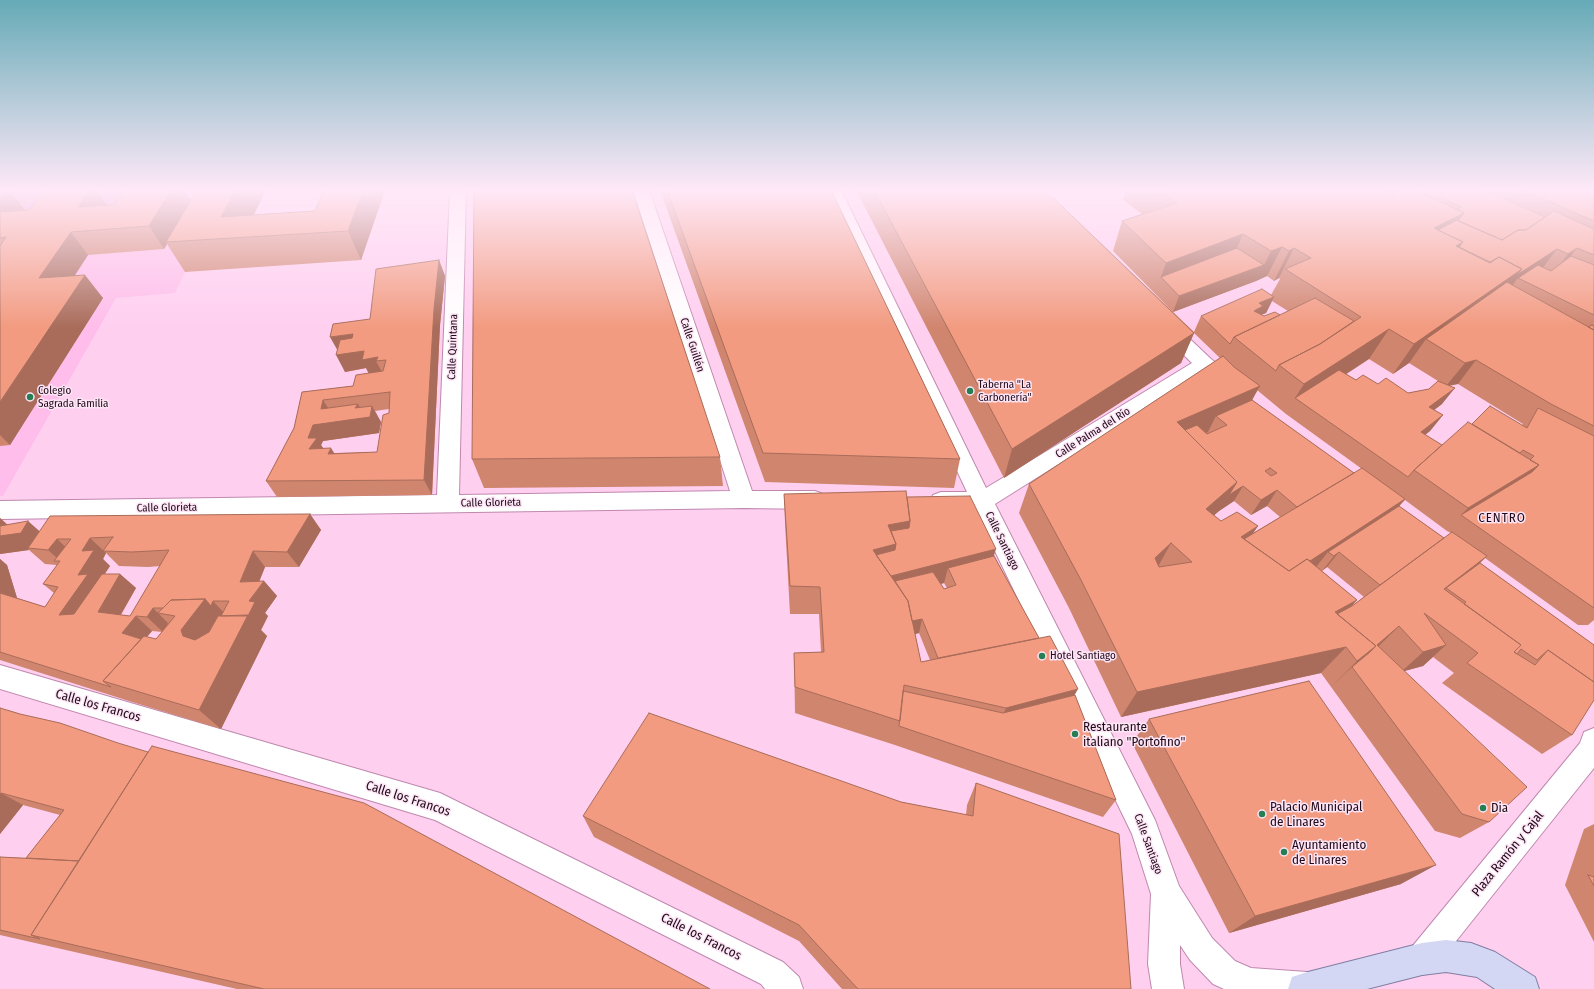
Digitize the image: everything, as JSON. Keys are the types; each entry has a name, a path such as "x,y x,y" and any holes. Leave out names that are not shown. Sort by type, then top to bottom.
{"main road":[{"path":"1306,988 1422,959 1446,956 1471,959 1496,970 1523,989"}],"street":[{"name":"Calle Quintana","path":"448,504 457,236"},
{"name":"Calle Guillén","path":"656,236 744,499"},
{"name":"Calle Santiago","path":"855,236 982,501 1145,830 1166,894 1201,948 1224,973 1252,984 1306,988"},
{"path":"1154,315 1204,364 1247,399"},
{"name":"Calle Palma del Río","path":"982,501 1204,364"},
{"name":"Calle Glorieta","path":"0,510 744,499 831,500"},
{"path":"918,501 982,501"},
{"name":"Calle los Francos","path":"0,677 440,807 772,973 787,989"},
{"name":"Plaza Ramón y Cajal","path":"1422,959 1455,920 1593,747"},
{"name":"Calle Santiago","path":"1166,894 1164,964 1168,989"}],"shaded area":[{"name":"Colegio Sagrada Familia","path":"0,236 203,236 175,293 116,298 3,496 0,496"}],"building":[{"path":"0,236 68,236 39,278 85,275 0,402 0,246 6,237 0,238"},
{"path":"169,236 263,236 166,242"},
{"path":"474,236 647,236 720,457 472,459"},
{"path":"684,236 853,236 960,459 763,453"},
{"path":"899,236 1093,236 1194,333 1012,449"},
{"path":"1138,236 1237,236 1166,263"},
{"path":"1247,236 1451,236 1463,242 1456,246 1490,263 1499,257 1522,269 1414,344 1389,329 1304,384 1279,365 1320,344 1361,317 1285,269 1311,258 1294,248 1289,251 1282,247 1271,251"},
{"path":"1451,236 1493,236 1502,240 1508,236 1594,236 1594,255 1577,248 1568,254 1557,249 1517,275 1522,269 1499,257 1490,262 1459,247 1463,242"},
{"path":"1493,236 1508,236 1502,240"},
{"path":"1237,248 1264,265 1179,296 1161,277"},
{"path":"1571,256 1594,265 1594,315 1518,278 1538,265 1551,271"},
{"path":"439,260 434,309 424,480 266,481 294,428 302,392 353,386 356,375 383,371 386,360 376,361 378,357 362,360 364,351 336,355 340,340 352,338 353,334 330,337 333,324 370,319 376,269","holes":["390,392 389,413 383,415 377,452 328,454 331,448 309,449 317,438 308,438 313,425 370,417 372,406 355,408 358,404 321,409 323,400"]},
{"path":"1507,282 1594,330 1594,426 1551,404 1476,360 1465,363 1426,339"},
{"path":"1262,289 1274,297 1259,303 1263,306 1254,311 1264,316 1275,312 1280,315 1234,337 1230,344 1201,316"},
{"path":"1315,298 1354,321 1320,344 1279,365 1276,371 1234,337"},
{"path":"1592,325 1594,326 1594,330 1588,327"},
{"path":"1223,356 1234,367 1260,386 1177,422 1237,482 1206,509 1221,521 1237,512 1258,526 1241,537 1289,571 1307,559 1357,600 1335,612 1376,646 1357,661 1346,647 1137,692 1081,580 1029,484","holes":["1171,543 1192,562 1159,567 1155,558"]},
{"path":"1339,370 1356,380 1363,375 1378,384 1386,378 1408,393 1429,389 1438,381 1455,388 1429,407 1443,415 1421,432 1442,445 1408,477 1295,398"},
{"path":"1252,400 1354,473 1297,507 1277,490 1261,500 1243,486 1229,495 1237,482 1185,430 1197,425 1207,434 1227,425 1216,416","holes":["1270,468 1277,473 1271,476 1265,471"]},
{"path":"1490,406 1527,428 1538,408 1594,436 1594,608 1461,515 1532,472 1539,465 1530,460 1534,456 1523,450 1520,453 1472,424"},
{"path":"1468,422 1539,465 1468,508 1414,470"},
{"path":"1362,468 1405,499 1310,561 1307,559 1289,571 1244,539"},
{"path":"906,491 910,521 888,525 896,544 873,550 908,601 921,662 1050,636 1078,689 1006,708 904,685 900,721 795,687 794,653 824,652 820,587 790,586 784,494"},
{"path":"970,496 996,549 891,576 876,555 895,550 896,544 891,531 909,528 910,521 907,497"},
{"path":"1399,506 1444,538 1380,585 1339,552 1334,556 1328,552"},
{"path":"310,514 287,552 253,551 240,582 264,581 249,601 255,602 248,616 221,616 229,601 213,601 211,606 205,599 171,600 163,608 153,608 147,617 136,616 122,633 141,639 103,681 111,687 0,652 0,593 45,607 58,587 43,584 60,561 54,561 71,539 57,539 48,550 28,548 50,516","holes":["113,537 103,551 132,552 169,550 130,616 98,612 120,574 102,574 74,614 59,615 88,574 78,575 94,550 82,551 90,538"]},
{"path":"28,521 21,533 0,536 0,526"},
{"path":"1452,532 1487,556 1444,589 1521,645 1514,652 1535,665 1548,650 1594,682 1594,700 1572,735 1467,663 1478,653 1424,613 1446,645 1423,652 1399,626 1377,645 1527,787 1489,822 1462,814 1352,667 1376,646 1337,614 1352,606"},
{"path":"994,556 1039,638 938,658 922,619 912,621 908,601 895,581 933,572 944,589 956,585 948,568"},
{"path":"1480,563 1594,645 1594,682 1548,650 1537,660 1521,649 1517,654 1514,652 1521,645 1464,604 1466,602 1446,588"},
{"path":"205,599 181,630 183,636 195,640 209,632 218,616 248,615 199,710 103,681 144,636 156,639 175,616 158,613 171,600"},
{"name":"Palacio Municipal de Linares","path":"1309,681 1436,865 1255,916 1149,719"},
{"path":"903,691 1003,713 1075,695 1116,800 899,726"},
{"path":"0,708 60,723 148,752 79,861 26,858 64,810 1,793 0,794"},
{"path":"649,713 901,802 973,816 976,783 1119,834 1131,989 858,989 799,925 583,816"},
{"path":"152,746 364,803 710,989 264,989 31,935"},
{"path":"0,857 79,861 31,935 40,939 0,930"},
{"path":"1588,875 1594,877 1594,886"}],"place":[{"name":"Taberna \"La Carbonería\"","path":"970,391"},
{"name":"Colegio Sagrada Familia","path":"30,397"},
{"name":"Hotel Santiago","path":"1042,656"},
{"name":"Restaurante italiano \"Portofino\"","path":"1075,734"},
{"name":"Dia","path":"1483,808"},
{"name":"Palacio Municipal de Linares","path":"1262,814"},
{"name":"Ayuntamiento de Linares","path":"1284,852"}],"district":[{"name":"CENTRO","path":"1502,518"}]}
